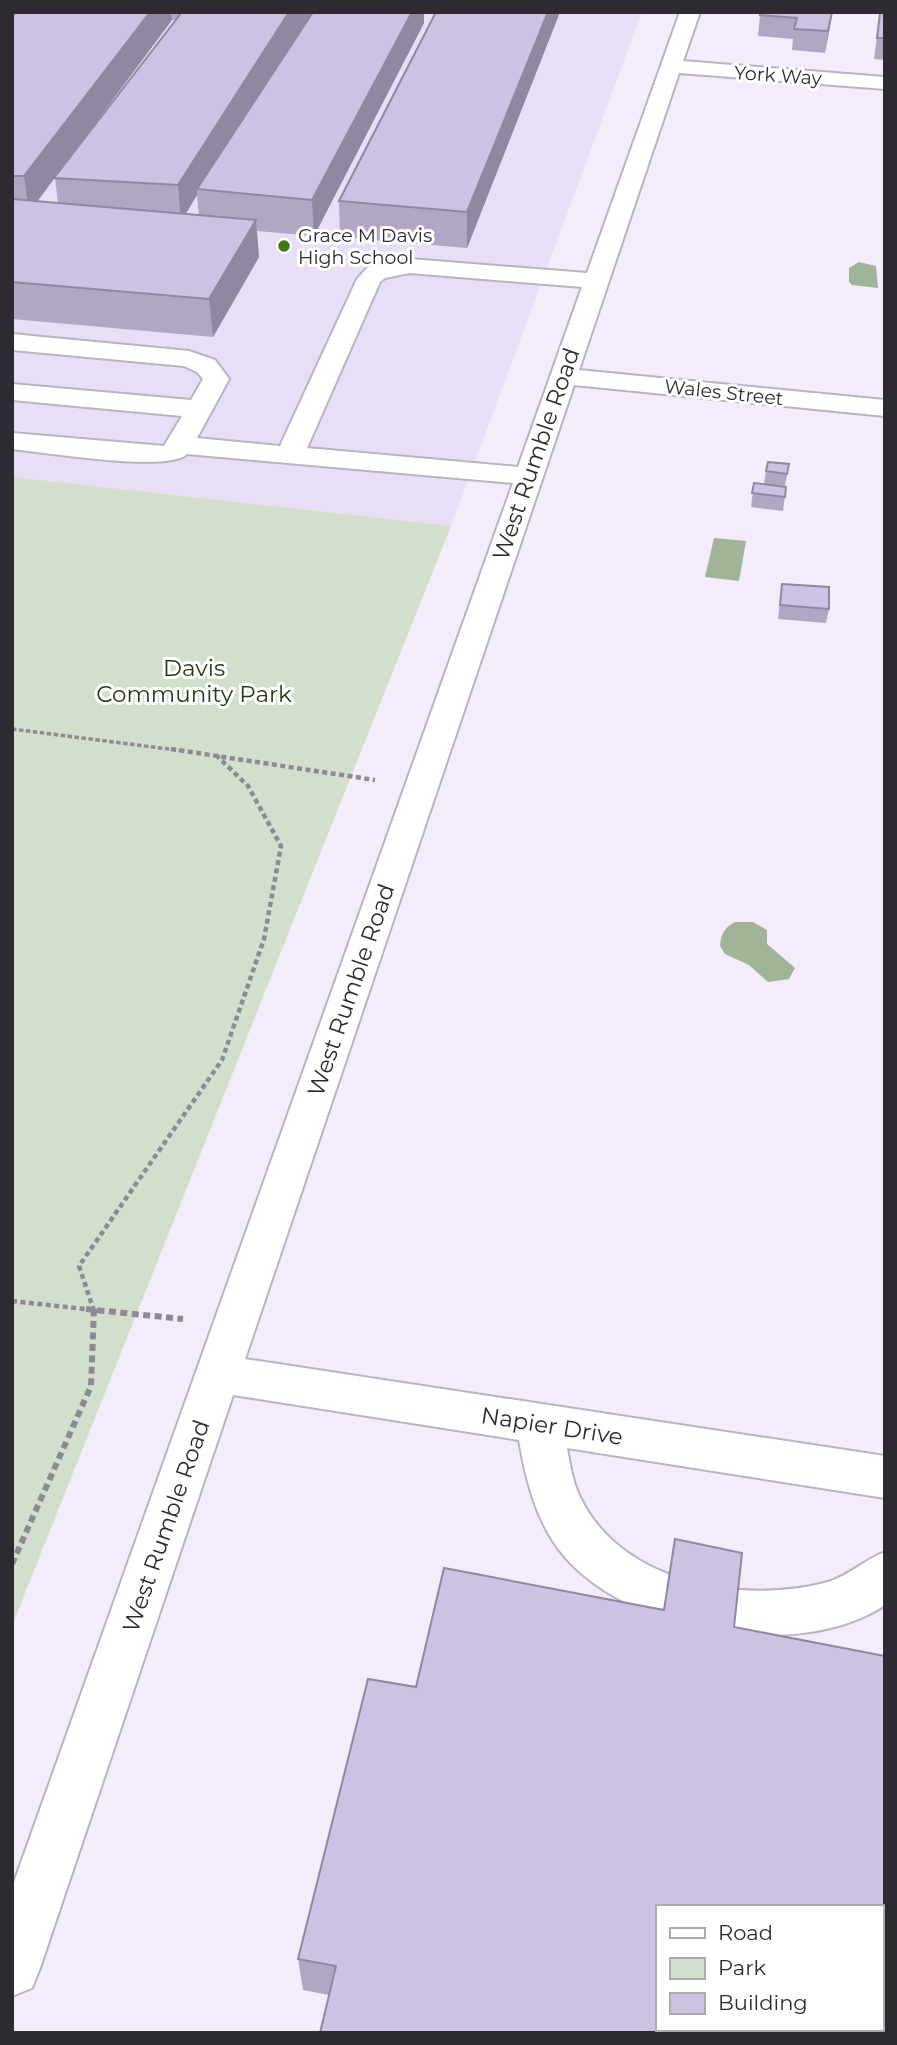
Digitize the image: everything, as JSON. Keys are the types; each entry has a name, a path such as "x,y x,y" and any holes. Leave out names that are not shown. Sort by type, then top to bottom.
{"street":[{"name":"West Rumble Road","path":"12,1968 690,12"},
{"name":"York Way","path":"671,66 885,83"},
{"path":"290,455 369,279 377,272 410,266 596,281"},
{"path":"12,342 189,359 206,366 216,379 180,445 172,453 154,455 12,441"},
{"name":"Wales Street","path":"562,376 885,408"},
{"path":"12,392 200,409"},
{"path":"180,445 528,476"},
{"name":"Napier Drive","path":"219,1374 885,1477"},
{"path":"539,1424 553,1496 583,1543 622,1580 674,1601 758,1613 814,1609 862,1593 885,1574"}],"path":[{"path":"12,729 216,755 421,787"},
{"path":"12,1564 91,1386 94,1309 79,1266 222,1060 264,939 281,846 248,786 216,755"},
{"path":"12,1301 236,1324"}],"shaded area":[{"name":"Grace M Davis High School","path":"12,12 642,12 451,526 12,479"},
{"path":"859,262 876,266 878,288 852,285 849,282 849,268"},
{"path":"714,538 746,541 739,581 705,577"},
{"path":"735,922 753,922 767,930 767,944 795,968 789,979 768,982 749,965 725,954 720,946 721,938 726,929"}],"green space":[{"name":"Davis Community Park","path":"12,477 451,526 12,1626"}],"building":[{"path":"16,12 150,12 24,176 12,176 12,17"},
{"path":"182,12 289,12 178,185 54,178"},
{"path":"313,12 412,12 312,200 197,189"},
{"path":"436,12 548,12 467,212 339,201"},
{"path":"761,12 832,12 828,31 794,29 797,18 760,15"},
{"path":"880,13 885,13 885,38 877,38"},
{"path":"12,199 256,220 209,299 12,282"},
{"path":"768,462 789,464 787,474 766,471"},
{"path":"754,483 786,487 785,497 752,493"},
{"path":"782,584 829,587 829,609 780,605"},
{"path":"675,1539 742,1553 734,1627 885,1656 885,2033 320,2033 336,1966 298,1959 368,1679 416,1687 444,1568 664,1610"}],"place":[{"name":"Grace M Davis High School","path":"284,246"}]}
